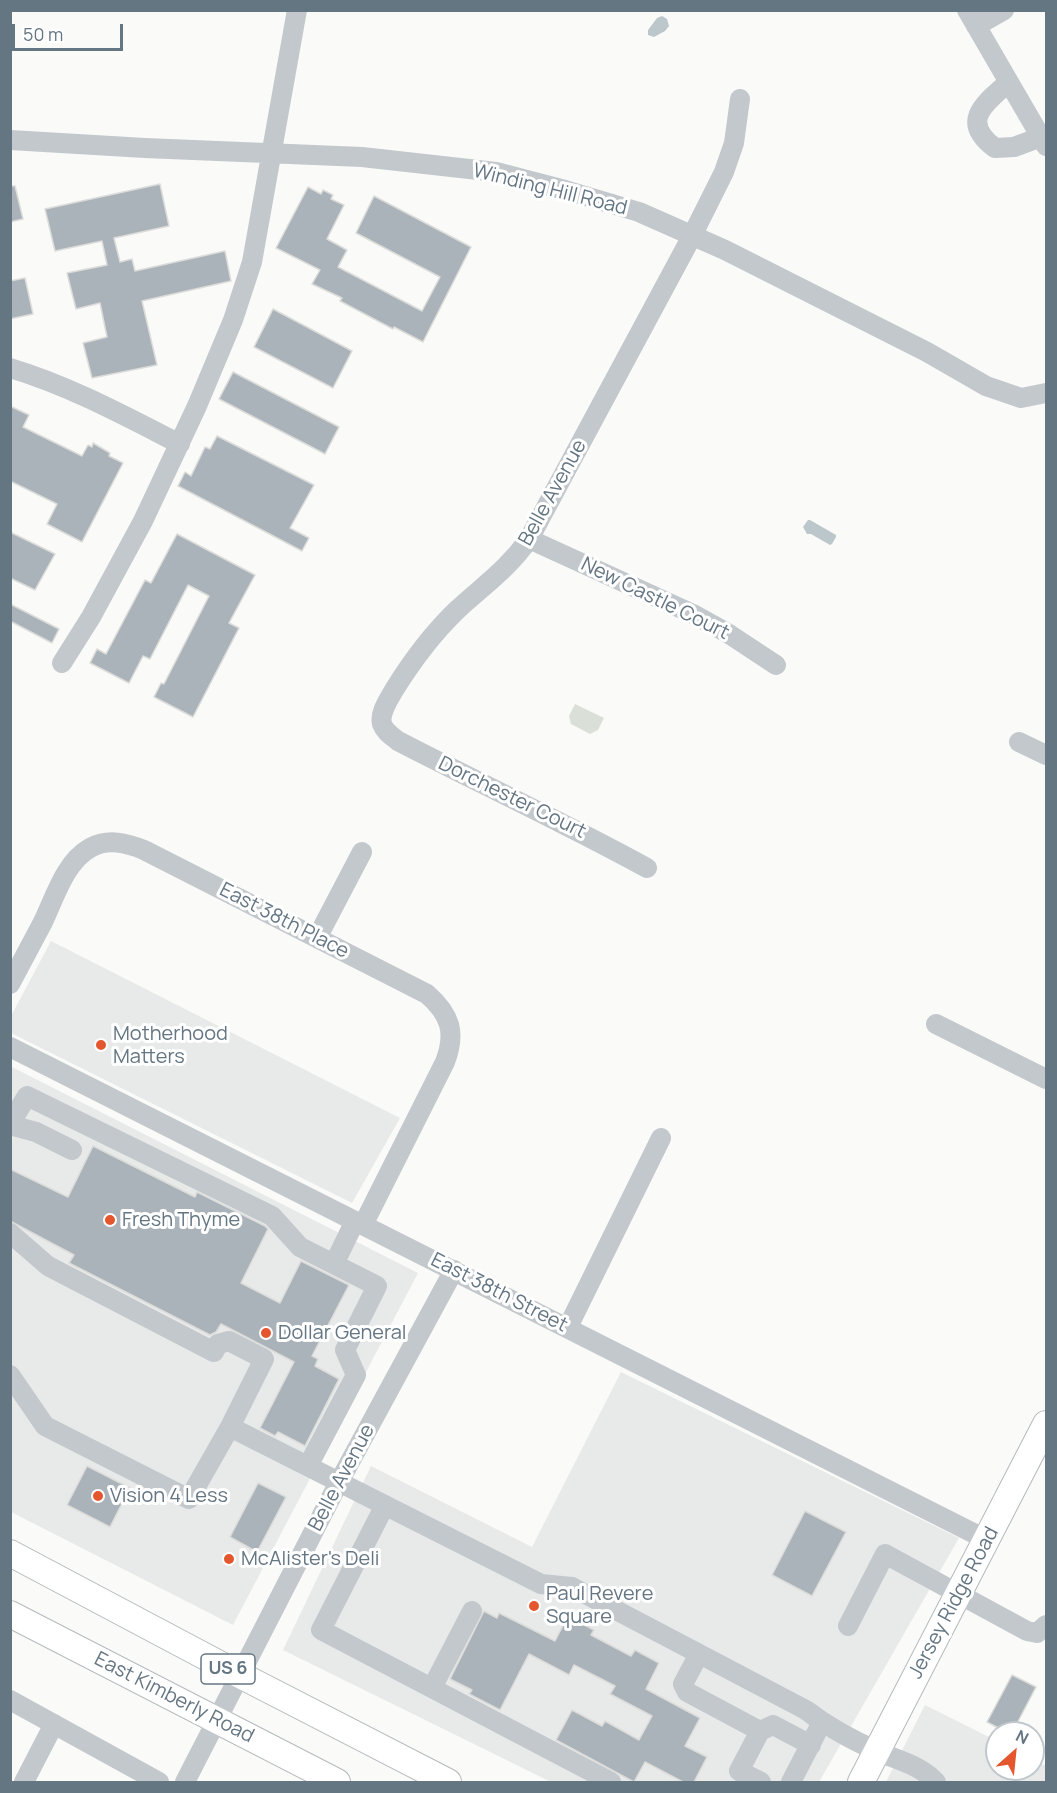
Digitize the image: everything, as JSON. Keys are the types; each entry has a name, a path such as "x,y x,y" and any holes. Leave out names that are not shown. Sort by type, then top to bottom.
{"main road":[{"name":"Jersey Ridge Road","path":"861,1782 1047,1424"},
{"name":"US 6","path":"10,1553 448,1782"},
{"name":"East Kimberly Road","path":"10,1614 337,1782"}],"street":[{"path":"62,663 91,616 143,520 180,444 233,320 252,262 297,10"},
{"path":"1004,10 972,18 1010,82 1044,142 994,148 982,138 977,123 979,114 985,103 1010,82"},
{"name":"Belle Avenue","path":"382,724 382,716 390,697 419,651 458,610 506,568 529,539 724,172 734,143 740,99"},
{"name":"Winding Hill Road","path":"10,140 362,157 496,172 639,212 725,250 927,352 986,386 1021,398 1047,393"},
{"path":"10,368 36,376 97,402 180,444"},
{"name":"New Castle Court","path":"529,539 693,614 729,634 776,665"},
{"name":"Dorchester Court","path":"382,724 398,741 478,783 579,831 647,868"},
{"path":"1019,742 1047,755"},
{"name":"East 38th Place","path":"10,984 73,863 92,847 118,842 131,844 427,994 439,1004 451,1028 445,1062 359,1223"},
{"path":"317,938 362,852"},
{"path":"936,1024 1047,1079"},
{"name":"East 38th Street","path":"10,1047 987,1540"},
{"path":"72,1150 36,1132 10,1125 27,1096 272,1216 300,1247 377,1286 345,1350 356,1375 308,1466"},
{"path":"568,1327 661,1138"},
{"path":"334,1264 359,1223"},
{"path":"10,1233 48,1266 214,1352 218,1344 229,1341 264,1359 230,1427 189,1499 45,1426 10,1375"},
{"name":"Belle Avenue","path":"184,1782 339,1482 454,1270"},
{"path":"230,1427 541,1584 572,1587 806,1710 822,1722 877,1751 924,1771 936,1782"},
{"path":"385,1505 321,1630 611,1782"},
{"path":"848,1626 885,1554 1027,1631 1037,1633 1047,1625"},
{"path":"432,1688 472,1611"},
{"path":"699,1654 683,1684 687,1692 760,1731"},
{"path":"10,1700 159,1782"},
{"path":"791,1782 822,1722"},
{"path":"27,1782 54,1724"},
{"path":"761,1782 739,1771 760,1731 773,1725 811,1746"}],"shaded area":[{"path":"662,16 667,19 669,26 654,37 648,35 648,30 657,18"},
{"path":"808,520 836,535 832,544 807,534 803,527"},
{"path":"575,704 604,718 598,730 590,734 571,724 569,716"},
{"path":"51,941 400,1118 352,1203 11,1033 11,1016"},
{"path":"10,1066 418,1273 233,1625 11,1512"},
{"name":"Paul Revere Square","path":"621,1372 959,1538 819,1782 551,1782 283,1650 371,1466 532,1547"},
{"path":"925,1705 985,1735 985,1781 1045,1781 1046,1766 1046,1782 886,1782"}],"building":[{"path":"160,184 169,226 114,238 120,262 132,259 135,271 225,251 231,281 142,301 157,365 92,378 83,343 107,337 100,303 76,309 67,273 107,265 102,241 55,251 45,209"},
{"path":"10,186 15,186 23,219 10,222"},
{"path":"308,187 321,194 323,190 333,195 331,199 344,205 327,239 347,250 338,267 422,311 440,277 356,233 374,196 471,247 423,342 394,327 393,329 340,301 342,298 312,284 320,270 276,248"},
{"path":"25,278 33,314 10,319 10,281"},
{"path":"273,309 352,351 333,388 254,347"},
{"path":"233,372 339,427 325,454 219,399"},
{"path":"10,406 29,415 23,427 82,456 88,445 92,447 93,443 110,453 109,456 123,463 82,542 47,524 57,504 10,481"},
{"path":"217,436 314,485 290,528 309,538 302,551 178,486 185,472 191,476 205,447 210,449"},
{"path":"10,532 55,554 35,590 10,578"},
{"path":"177,534 255,575 229,623 239,628 193,717 154,697 161,683 164,684 209,596 188,585 150,659 143,656 129,683 90,663 97,649 106,654 145,580 151,583"},
{"path":"10,604 59,629 52,643 10,621"},
{"path":"93,1146 195,1197 197,1192 265,1226 268,1229 241,1283 280,1303 301,1261 349,1285 312,1356 318,1359 315,1366 339,1379 305,1446 278,1432 275,1436 260,1428 294,1362 221,1324 216,1332 210,1335 69,1263 74,1255 10,1221 10,1169 68,1197"},
{"name":"Vision 4 Less","path":"87,1466 130,1488 110,1527 67,1505"},
{"path":"258,1483 286,1497 257,1552 230,1537"},
{"path":"805,1511 846,1532 812,1596 772,1575"},
{"path":"484,1611 497,1618 499,1613 555,1641 568,1616 594,1630 591,1635 631,1656 635,1650 659,1663 646,1689 700,1718 685,1746 707,1757 694,1782 683,1782 645,1762 634,1782 556,1740 572,1710 602,1726 605,1721 639,1740 652,1716 610,1694 615,1686 574,1665 569,1675 529,1654 500,1710 469,1694 472,1690 450,1679"},
{"path":"1012,1675 1036,1687 1018,1721 988,1721"}],"place":[{"name":"Motherhood Matters","path":"101,1045"},
{"name":"Fresh Thyme","path":"110,1220"},
{"name":"Dollar General","path":"266,1333"},
{"name":"Vision 4 Less","path":"98,1496"},
{"name":"McAlister's Deli","path":"229,1559"},
{"name":"Paul Revere Square","path":"534,1606"}]}
